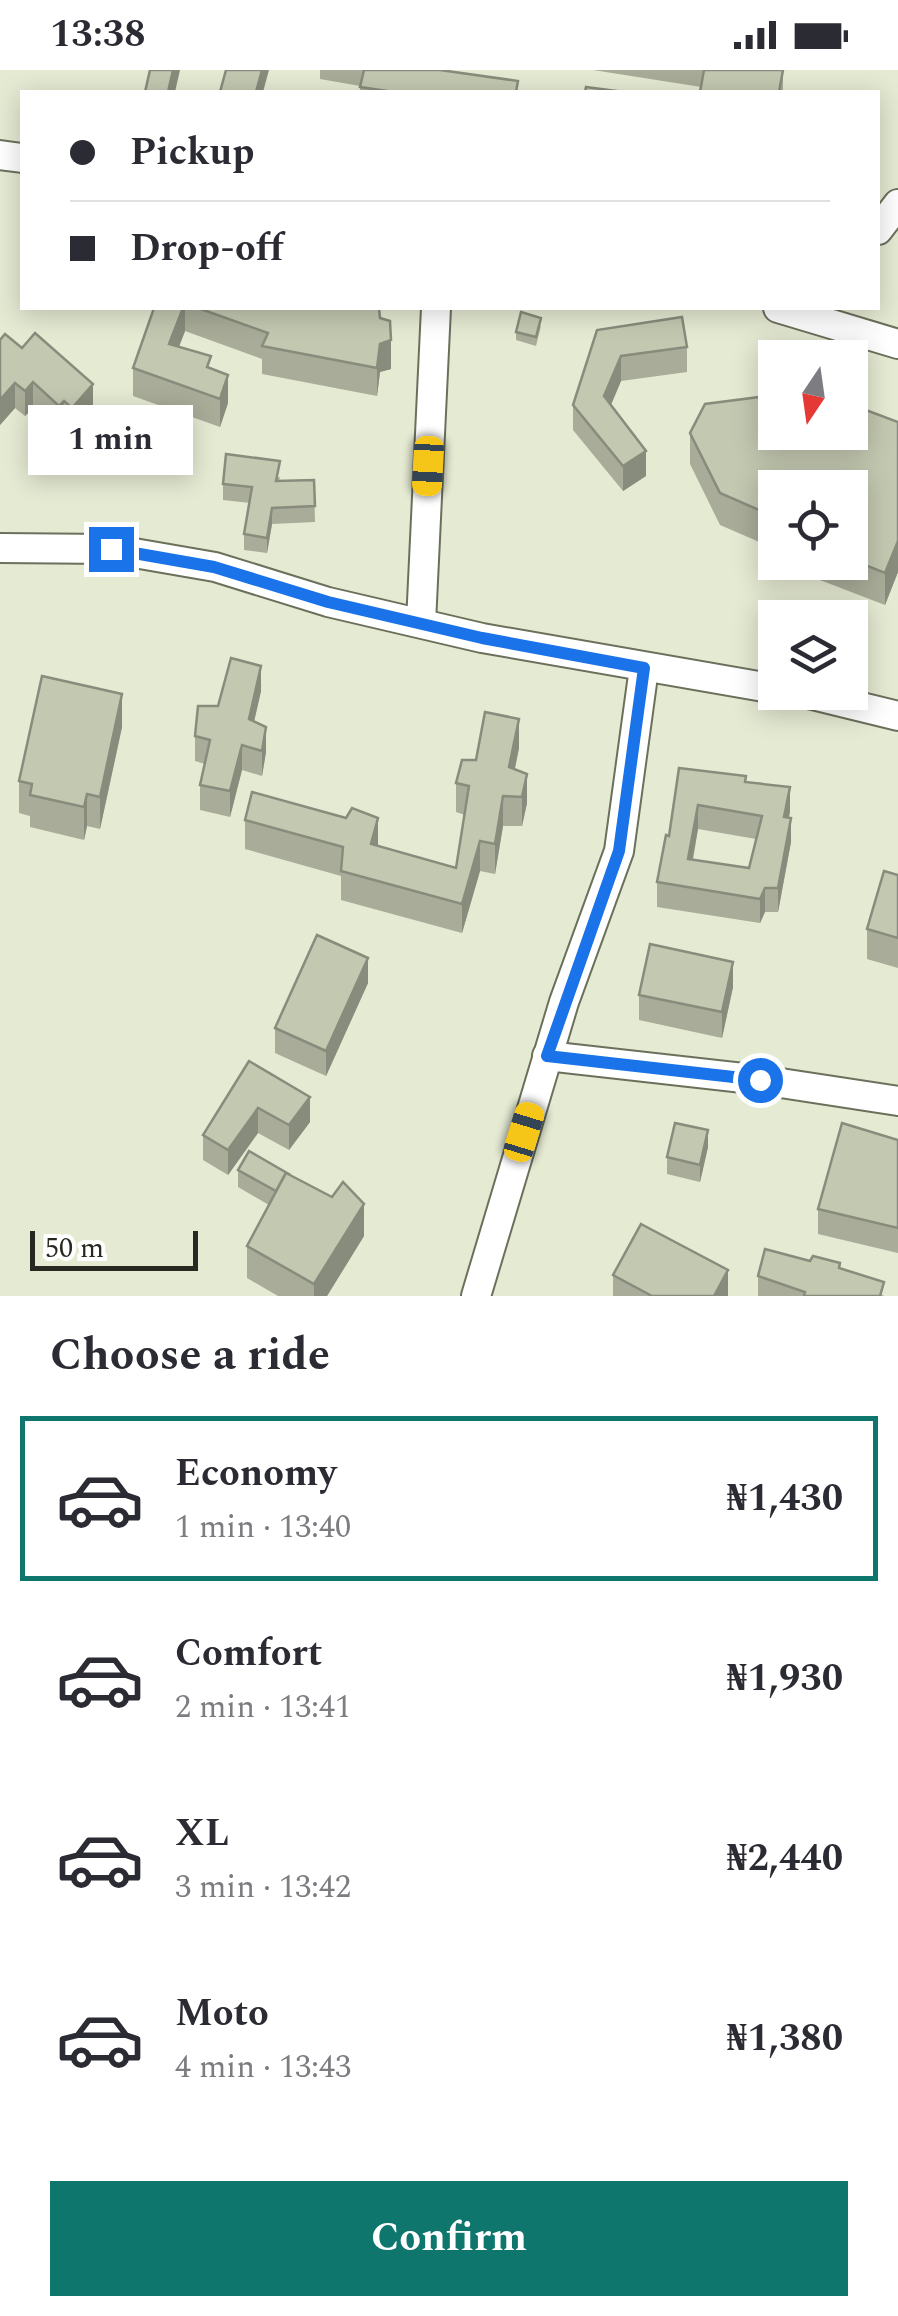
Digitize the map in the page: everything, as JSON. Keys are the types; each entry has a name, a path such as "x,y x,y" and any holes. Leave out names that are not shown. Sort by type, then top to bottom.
{"street":[{"path":"880,227 898,204"},
{"path":"421,623 436,310"},
{"path":"813,312 898,344"},
{"path":"0,548 111,549 214,567 328,602 421,623 644,668 758,685"},
{"path":"476,1296 547,1056 619,851 644,668"},
{"path":"868,709 898,716"},
{"path":"547,1056 760,1080 898,1101"}],"building":[{"path":"150,70 173,70 168,90 145,90"},
{"path":"226,70 262,70 257,90 221,90"},
{"path":"364,70 440,70 518,81 516,90 360,87"},
{"path":"704,70 783,70 779,90 700,90"},
{"path":"153,310 182,310 169,344 211,356 207,367 228,375 220,399 133,368"},
{"path":"204,310 379,310 380,318 390,321 391,340 380,344 377,368 262,346 268,333"},
{"path":"521,312 541,318 536,337 516,332"},
{"path":"682,317 687,347 621,356 604,396 646,451 623,466 573,405 597,330"},
{"path":"35,333 93,384 72,408 64,401 59,406 33,382 25,391 15,383 0,400 0,340 5,334 22,348"},
{"path":"758,397 758,450 868,450 868,411 898,422 898,541 885,573 868,566 868,470 758,470 758,510 720,493 690,433 705,404"},
{"path":"226,454 280,461 276,481 314,480 315,506 272,508 267,538 244,534 252,487 223,484"},
{"path":"231,658 261,666 249,719 266,727 262,751 242,745 230,791 200,785 210,740 195,736 198,706 218,706"},
{"path":"42,676 122,694 100,797 87,794 84,807 30,795 32,784 19,781"},
{"path":"485,712 519,719 509,767 527,774 522,797 503,796 495,844 480,841 462,904 341,871 343,847 245,820 252,792 346,818 352,808 378,818 371,844 456,868 469,786 456,783 462,760 476,760"},
{"path":"679,768 746,776 745,782 790,787 784,817 791,818 778,888 765,888 760,899 657,882 666,835 669,836","holes":["698,805 762,816 749,868 688,859"]},
{"path":"884,871 898,875 898,938 867,929"},
{"path":"317,935 368,958 326,1051 275,1028"},
{"path":"650,944 733,962 722,1012 639,995"},
{"path":"249,1061 310,1097 289,1125 258,1108 228,1150 203,1135"},
{"path":"675,1123 708,1130 700,1165 667,1157"},
{"path":"842,1123 898,1140 898,1228 818,1209"},
{"path":"249,1151 287,1173 276,1191 238,1170"},
{"path":"286,1173 332,1197 343,1182 364,1204 314,1284 247,1246"},
{"path":"641,1224 728,1270 714,1296 652,1296 613,1275"},
{"path":"765,1249 810,1261 813,1256 840,1263 839,1268 884,1282 880,1296 804,1296 805,1292 758,1276"}],"route":[{"path":"111,549 214,567 328,602 482,638 644,668 619,851 547,1056 760,1080"}]}
